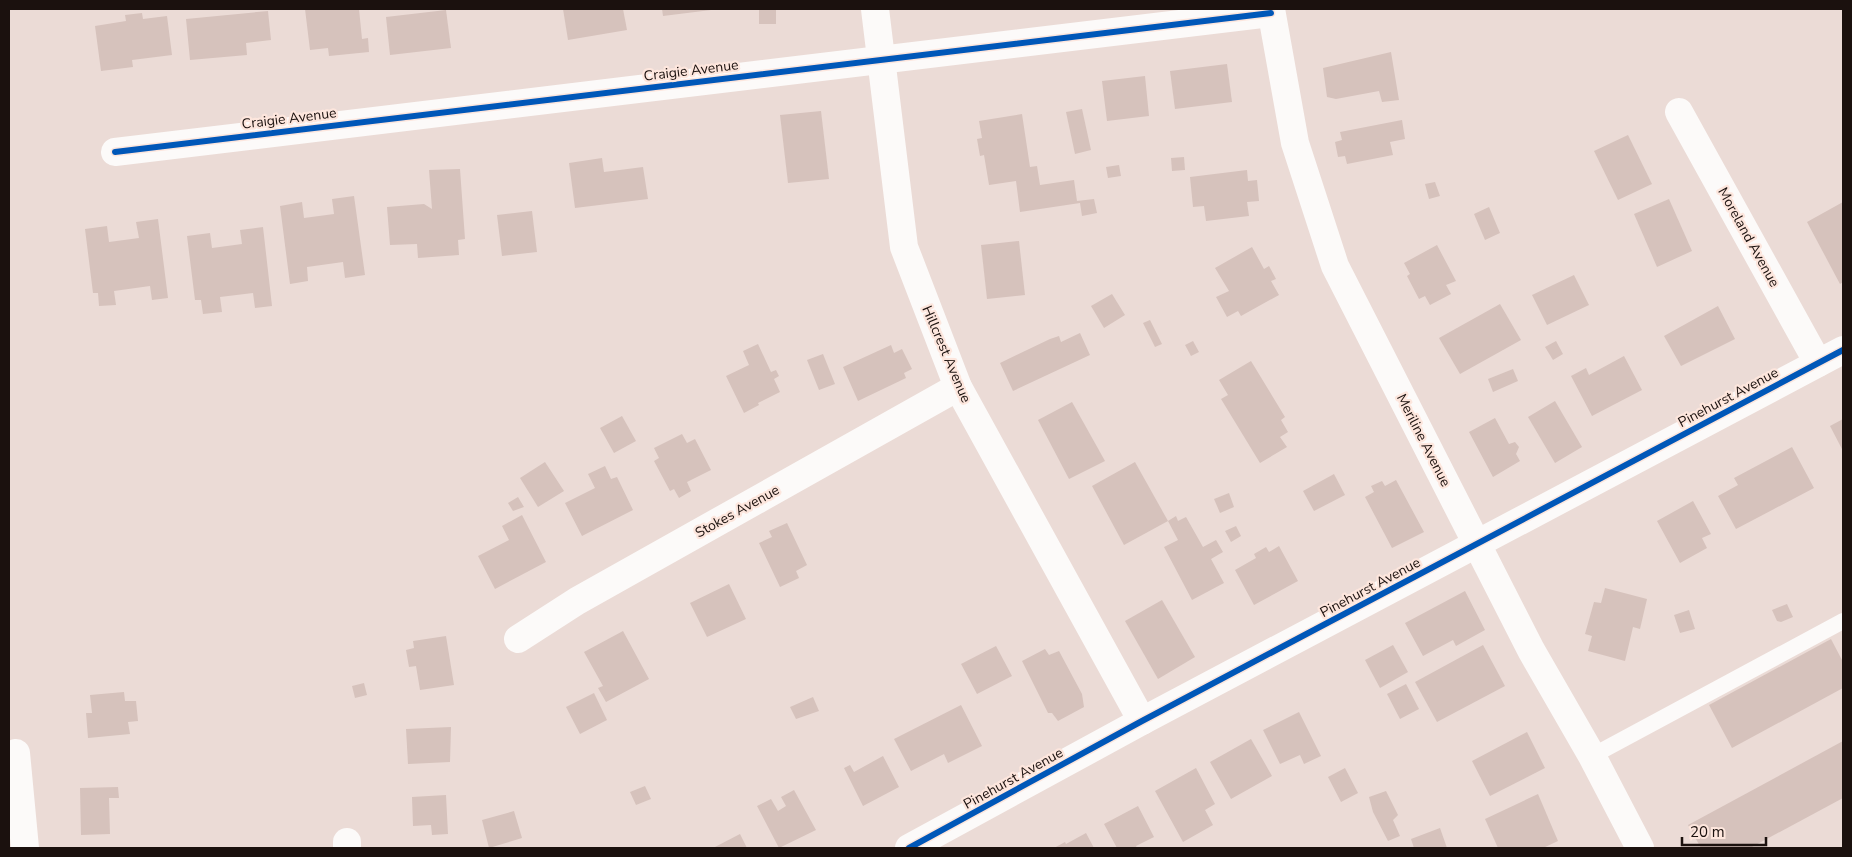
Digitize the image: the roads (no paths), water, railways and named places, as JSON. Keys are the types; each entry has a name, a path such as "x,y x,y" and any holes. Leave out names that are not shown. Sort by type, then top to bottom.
{"street":[{"name":"Hillcrest Avenue","path":"875,9 904,247 958,387 1142,721"},
{"name":"Craigie Avenue","path":"114,152 1271,11"},
{"name":"Meriline Avenue","path":"1271,11 1295,143 1335,266 1531,650 1592,756 1640,848"},
{"name":"Moreland Avenue","path":"1679,112 1818,363"},
{"name":"Pinehurst Avenue","path":"909,848 1142,721 1843,350"},
{"name":"Stokes Avenue","path":"518,639 577,601 958,387"},
{"path":"16,753 25,848"}],"lane":[{"path":"1592,756 1843,621"}]}
